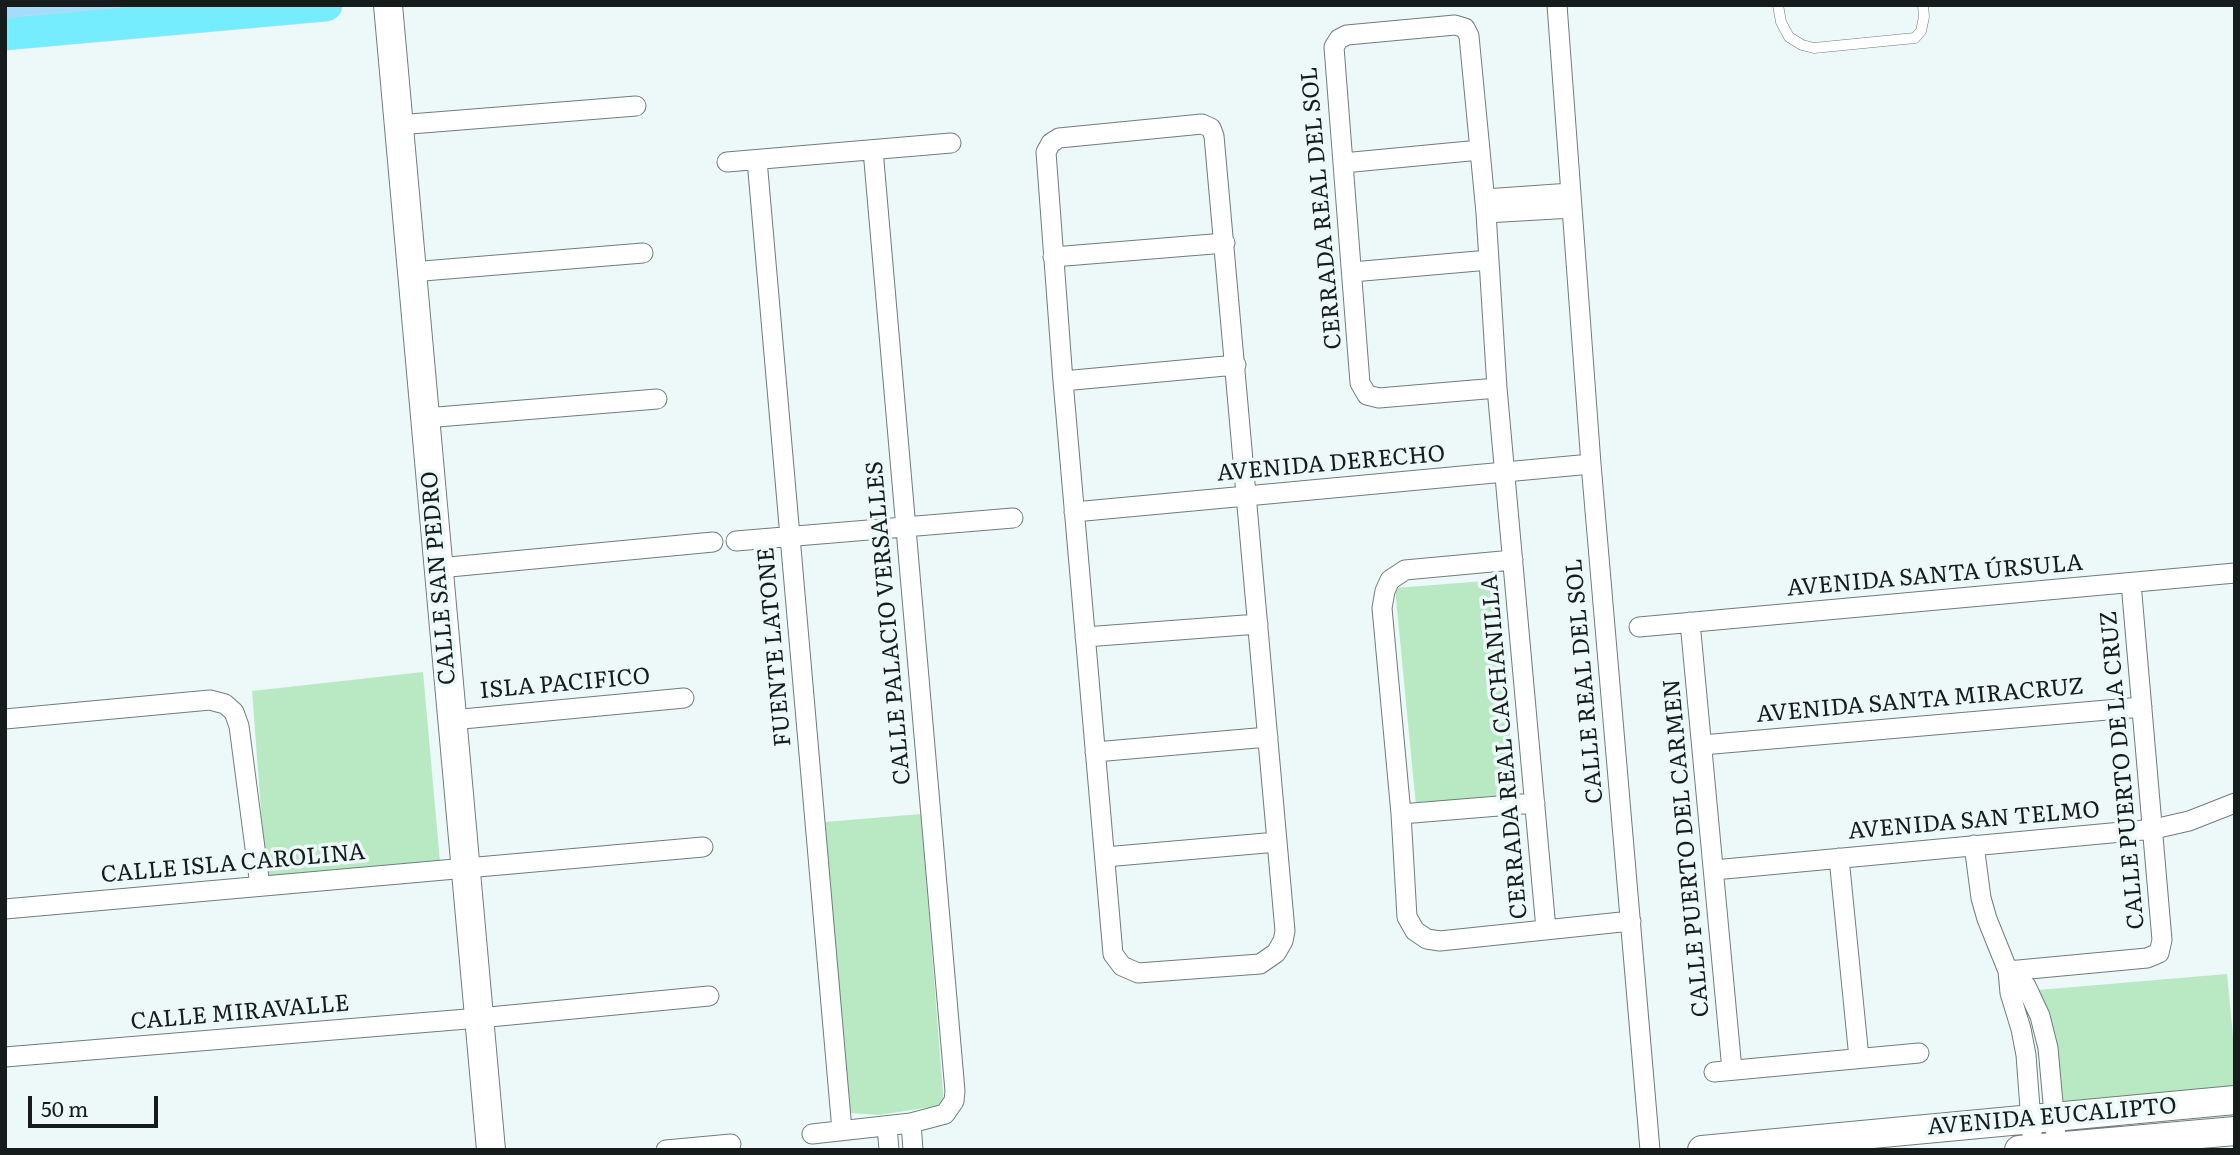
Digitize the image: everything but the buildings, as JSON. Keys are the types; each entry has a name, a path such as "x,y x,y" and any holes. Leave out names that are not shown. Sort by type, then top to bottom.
{"main road":[{"path":"5,34 326,5"}],"street":[{"name":"CALLE SAN PEDRO","path":"388,5 491,1150"},
{"name":"CALLE REAL DEL SOL","path":"1557,5 1591,464 1650,1150"},
{"name":"CERRADA REAL DEL SOL","path":"1497,388 1379,398 1367,395 1360,383 1334,47 1339,39 1347,35 1455,25 1465,29 1469,36 1485,206 1504,473"},
{"path":"398,125 636,106"},
{"path":"1202,124 1211,128 1225,243 1285,931 1276,953 1259,964 1138,973 1122,966 1113,954 1053,257 1046,152 1051,143 1059,138 1202,124"},
{"path":"727,162 951,143"},
{"name":"CALLE PALACIO VERSALLES","path":"873,150 956,1091 954,1101 945,1114 911,1123"},
{"path":"1343,163 1480,150"},
{"name":"FUENTE LATONE","path":"757,160 842,1130"},
{"path":"1485,206 1571,200"},
{"path":"1053,257 1225,243"},
{"path":"411,272 643,253"},
{"path":"1352,272 1489,260"},
{"path":"1063,381 1236,365"},
{"path":"425,418 657,399"},
{"name":"AVENIDA DERECHO","path":"1074,512 1591,464"},
{"name":"CERRADA REAL CACHANILLA","path":"1504,473 1546,929"},
{"path":"736,541 1013,518"},
{"path":"439,568 713,542"},
{"name":"CERRADA REAL CACHANILLA","path":"1513,560 1405,570 1390,580 1382,608 1401,814 1407,917 1415,931 1427,939 1440,941 1631,921"},
{"name":"AVENIDA SANTA ÚRSULA","path":"1639,627 2235,573"},
{"name":"CALLE PUERTO DE LA CRUZ","path":"2008,971 2147,958 2159,953 2162,940 2154,829 2131,583"},
{"name":"CALLE PUERTO DEL CARMEN","path":"1690,622 1714,870 1723,1071 1859,1058"},
{"path":"1085,637 1258,624"},
{"name":"ISLA PACIFICO","path":"452,720 684,698"},
{"path":"5,719 210,700 225,704 234,712 239,726 260,886"},
{"name":"AVENIDA SANTA MIRACRUZ","path":"1702,745 2142,707"},
{"path":"1095,752 1268,737"},
{"path":"1401,814 1535,803"},
{"name":"AVENIDA SAN TELMO","path":"1714,870 2154,829 2189,821 2235,803"},
{"path":"1105,857 1278,842"},
{"path":"1974,845 1981,898 1987,919 2008,971 2026,986 2040,1016 2048,1048 2043,1117 2036,1148"},
{"name":"CALLE ISLA CAROLINA","path":"5,909 703,847"},
{"path":"1839,858 1859,1058 1919,1053"},
{"name":"CALLE MIRAVALLE","path":"5,1057 709,996"},
{"name":"AVENIDA EUCALIPTO","path":"1702,1150 2235,1100"},
{"path":"2202,1103 2205,1142"},
{"path":"812,1134 911,1123 913,1150"},
{"path":"887,1126 890,1150"},
{"name":"AVENIDA EUCALIPTO","path":"2036,1148 2205,1142 2235,1131"},
{"path":"666,1150 731,1144"}],"lane":[{"path":"1778,5 1781,22 1789,37 1802,46 1814,48 1914,38 1921,31 1923,5"}],"green space":[{"path":"1497,580 1515,795 1416,806 1395,588"},
{"path":"423,672 440,862 266,876 252,691"},
{"path":"921,814 944,1105 879,1115 850,1113 825,822"},
{"path":"2227,974 2235,1057 2235,1094 2082,1111 2062,1102 2058,1056 2038,990"}],"waterway":[{"path":"5,18 147,5"}]}
